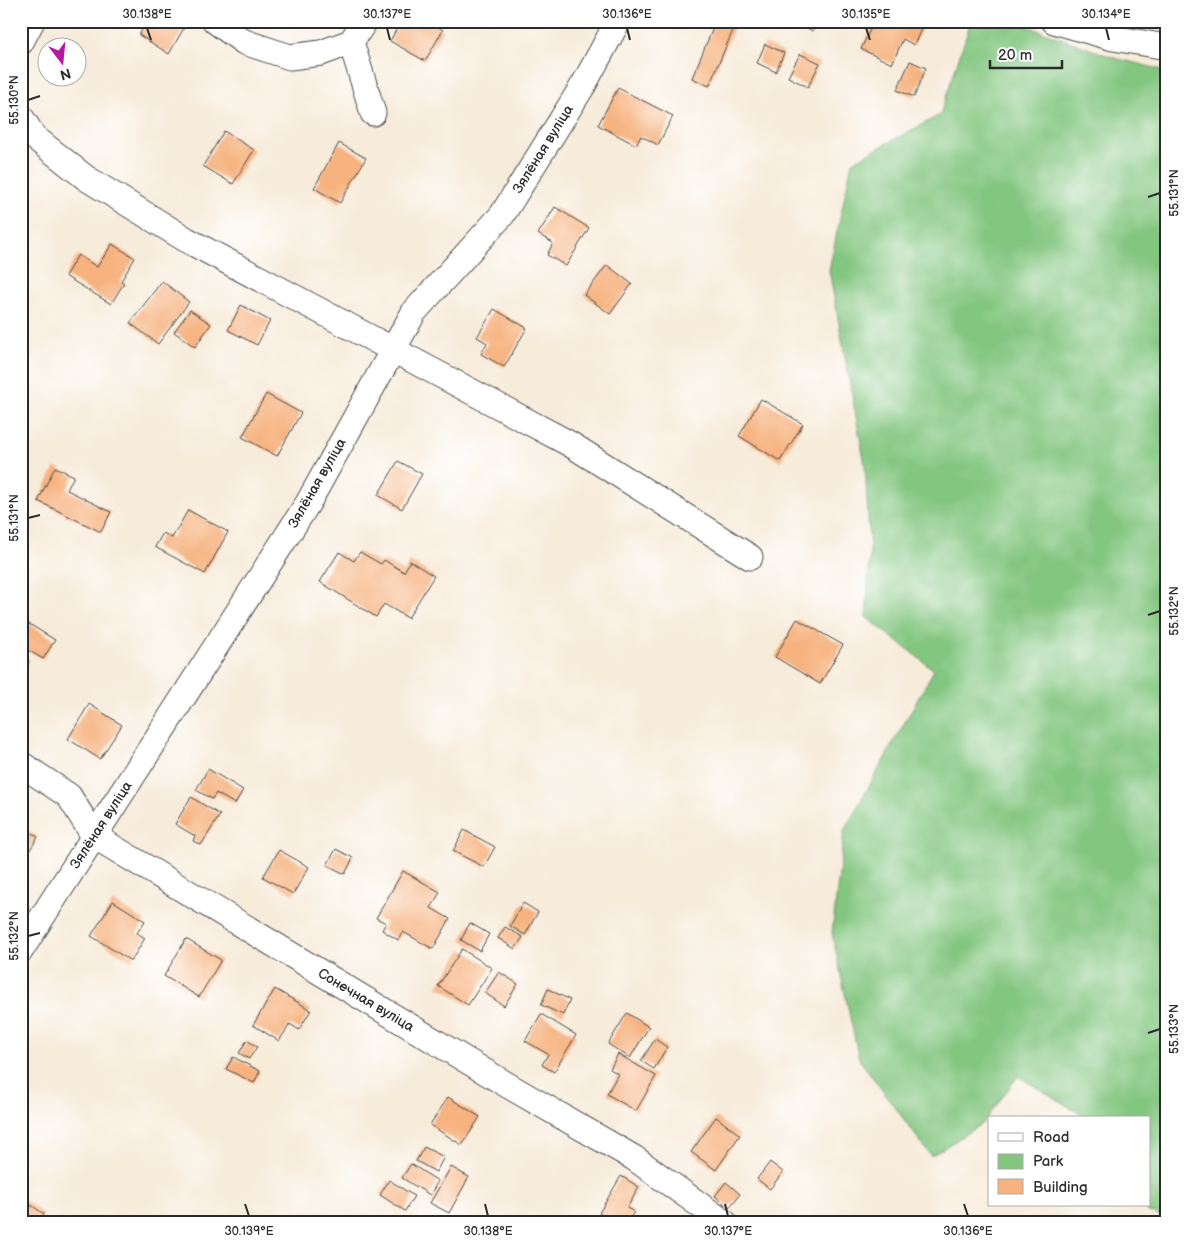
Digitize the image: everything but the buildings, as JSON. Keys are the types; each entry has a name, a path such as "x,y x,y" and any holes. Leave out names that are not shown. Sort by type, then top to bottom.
{"street":[{"path":"21,42 32,21"},
{"path":"215,21 244,42 290,57 321,53 352,42 364,21"},
{"name":"Зялёная вуліца","path":"21,950 308,503 391,350 414,312 502,215 584,84 618,21"},
{"path":"1054,21 1113,38 1167,47"},
{"path":"352,42 373,112"},
{"path":"21,117 34,137 86,178 188,240 570,444 750,557"},
{"name":"Сонечная вуліца","path":"21,764 68,796 94,836 509,1086 634,1158 725,1223"}],"green space":[{"path":"971,21 1014,21 1115,58 1167,71 1167,1219 1148,1212 1145,1206 1150,1206 1150,1116 1082,1116 1018,1076 983,1123 931,1156 859,1059 832,933 844,831 934,670 866,617 870,551 865,465 829,270 852,162 940,115"}]}
